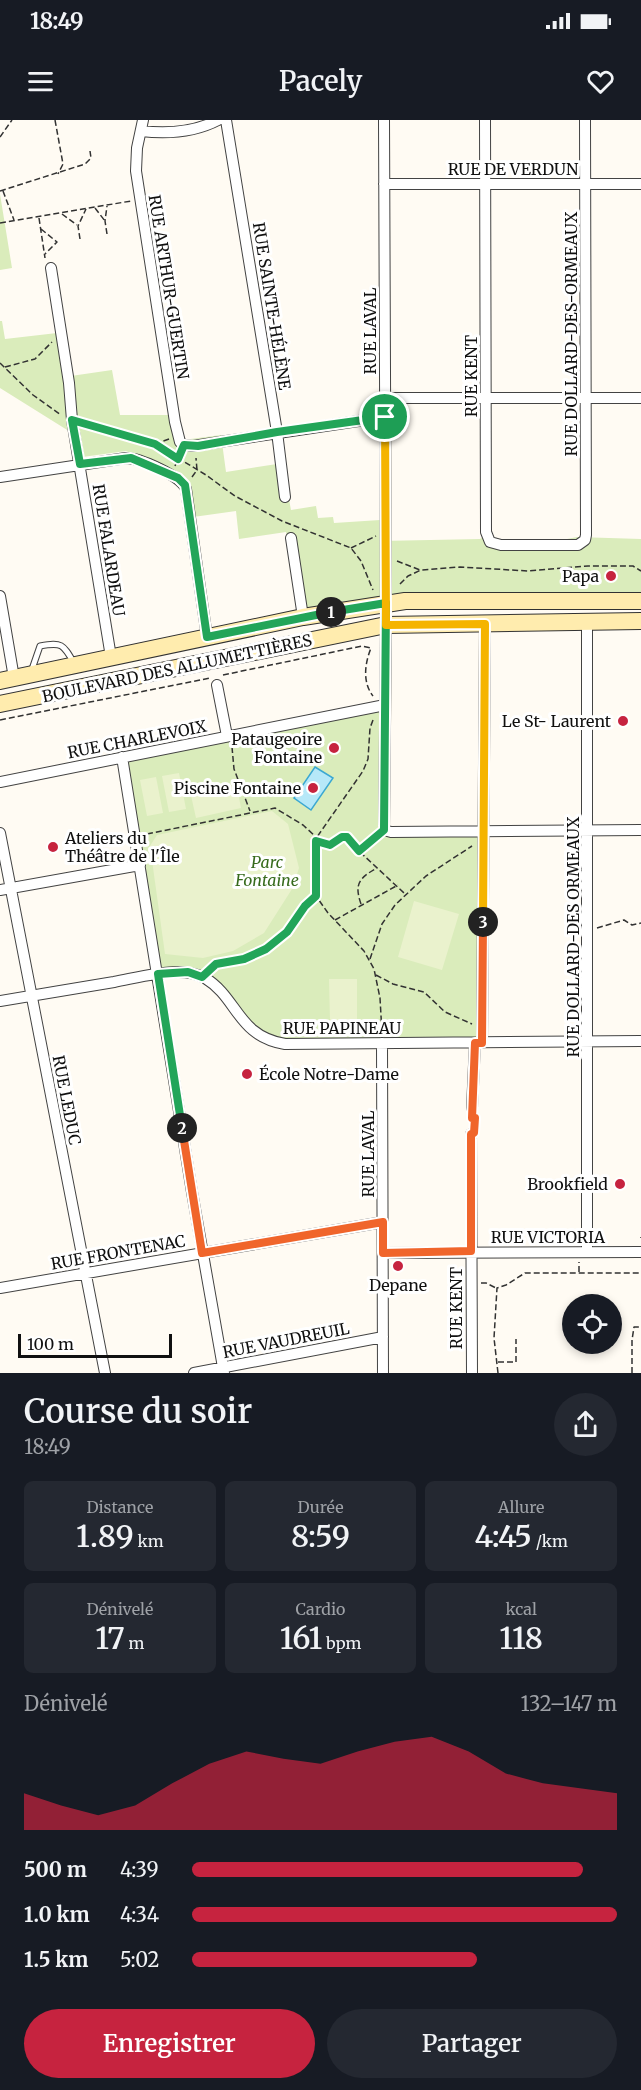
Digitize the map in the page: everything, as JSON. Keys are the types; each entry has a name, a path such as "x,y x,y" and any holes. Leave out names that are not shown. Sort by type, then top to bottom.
{"main road":[{"name":"BOULEVARD DES ALLUMETTIÈRES","path":"7,679 303,617 386,603 488,600 641,601"},
{"name":"BOULEVARD DES ALLUMETTIÈRES","path":"0,704 386,625 641,621"}],"street":[{"path":"142,125 156,132 180,131 201,127 218,120"},
{"name":"RUE SAINTE-HÉLÈNE","path":"226,120 277,432 285,497"},
{"name":"RUE LAVAL","path":"384,120 386,532 384,830"},
{"name":"RUE KENT","path":"484,120 486,532 490,542 501,546 578,545"},
{"name":"RUE DOLLARD-DES-ORMEAUX","path":"578,545 585,540 586,535 585,120"},
{"name":"RUE ARTHUR-GUERTIN","path":"142,125 136,158 141,199 178,439 184,445"},
{"name":"RUE DE VERDUN","path":"384,183 641,184"},
{"name":"RUE FALARDEAU","path":"51,268 72,420 111,657"},
{"path":"385,398 641,398"},
{"path":"184,445 198,446 385,417"},
{"path":"0,477 131,458 175,477 186,489 207,637"},
{"path":"291,538 303,617"},
{"path":"0,596 7,679"},
{"name":"RUE DOLLARD-DES ORMEAUX","path":"587,622 587,1252"},
{"path":"472,1108 478,1043 482,1027 485,624"},
{"path":"217,685 228,736"},
{"name":"RUE CHARLEVOIX","path":"0,782 385,705"},
{"path":"122,757 202,1253 224,1370"},
{"path":"384,830 391,832 641,830"},
{"name":"RUE LEDUC","path":"0,833 6,889 32,996 105,1373"},
{"path":"6,889 140,865"},
{"path":"0,1001 158,974 188,972 202,977"},
{"name":"RUE PAPINEAU","path":"202,977 220,993 247,1026 265,1039 274,1042 297,1044 641,1041"},
{"name":"RUE LAVAL","path":"382,1043 383,1373"},
{"name":"RUE KENT","path":"471,1134 472,1373"},
{"name":"RUE FRONTENAC","path":"0,1288 383,1222"},
{"name":"RUE VICTORIA","path":"383,1253 641,1252"},
{"name":"RUE VAUDREUIL","path":"194,1373 224,1370 384,1337"}],"lane":[{"name":"BOULEVARD DES ALLUMETTIÈRES","path":"31,674 40,646 57,643 63,645 74,665"}],"path":[{"path":"0,136 12,120"},
{"path":"55,120 63,164 58,174"},
{"path":"14,221 2,191 89,162 90,151"},
{"path":"0,223 141,199"},
{"path":"107,234 105,221 108,205"},
{"path":"94,207 105,221"},
{"path":"80,239 78,226 86,209"},
{"path":"61,213 78,226"},
{"path":"39,217 47,268 51,268"},
{"path":"41,229 57,242 45,254"},
{"path":"4,367 35,359 51,343 62,341"},
{"path":"0,363 33,395 61,415 155,444 235,496 282,521 351,548 362,561 373,590"},
{"path":"155,444 170,439"},
{"path":"175,477 178,459 184,445"},
{"path":"192,477 197,470 196,454"},
{"path":"351,548 386,532"},
{"path":"386,561 403,562 421,570"},
{"path":"400,584 408,576 421,570 460,567 528,571 602,566 635,567 641,572"},
{"path":"0,720 362,646 371,648 367,660 366,676 367,685 374,697"},
{"path":"373,720 370,728 368,759 363,771 317,837 316,896 334,921 356,942 370,960 376,974 380,998 382,1043"},
{"path":"228,736 234,769 250,812"},
{"path":"143,835 274,808 303,825 317,837"},
{"path":"359,851 384,830"},
{"path":"316,841 330,845 342,837 347,837 405,894"},
{"path":"370,960 387,915 405,894 426,876 470,849 477,841"},
{"path":"362,906 357,891 358,885 361,879 378,868"},
{"path":"334,921 398,885"},
{"path":"202,977 216,964 244,959 266,949 287,932 305,906 316,896"},
{"path":"588,930 624,920 632,925 641,922"},
{"path":"376,974 393,984 424,992 451,1015 482,1027"},
{"path":"579,1263 579,1273"},
{"path":"525,1267 525,1273"},
{"path":"482,1283 497,1288 525,1273 641,1273"},
{"path":"497,1288 494,1338 498,1373"},
{"path":"632,1373 634,1327 641,1327"},
{"path":"497,1362 516,1362 516,1339"}],"green space":[{"path":"0,194 12,268 0,270"},
{"path":"0,321 2,321 5,339 57,333 64,377 112,370 120,415 170,415 183,440 221,435 226,472 277,464 287,489 291,510 316,506 318,518 333,517 334,523 380,520 380,541 480,539 484,536 496,539 577,537 641,539 641,595 382,597 332,603 297,611 286,532 239,539 236,511 186,518 181,483 173,472 126,451 75,458 72,433 0,388"},
{"name":"Parc Fontaine","path":"385,705 384,830 484,831 482,1043 265,1039 207,979 158,974 122,757"},
{"path":"179,773 186,809 169,812 162,776"},
{"path":"156,777 163,813 147,816 140,780"},
{"path":"236,782 241,808 196,818 190,791"},
{"path":"272,811 288,824 299,868 292,889 264,933 233,951 203,958 165,954 150,846 157,835"},
{"path":"414,901 459,914 442,970 398,957"},
{"path":"329,979 357,979 357,1020 330,1021"}],"water":[{"name":"Piscine Fontaine","path":"315,767 333,778 311,810 294,798"}],"place":[{"name":"Papa","path":"611,576"},
{"name":"Le St- Laurent","path":"623,721"},
{"name":"Pataugeoire Fontaine","path":"334,748"},
{"name":"Piscine Fontaine","path":"313,788"},
{"name":"Ateliers du Théâtre de l'Île","path":"53,847"},
{"name":"École Notre-Dame","path":"247,1074"},
{"name":"Brookfield","path":"620,1184"},
{"name":"Depane","path":"398,1266"}],"route":[{"path":"385,417 198,446 184,445 178,459 155,444 72,420 80,464 126,458 137,459 178,478 185,485 207,637 303,617 373,604 386,603 386,673 382,826 384,830 359,851 347,837 342,837 330,845 316,841 316,896 305,906 287,932 266,949 244,959 216,964 202,977 188,972 158,974 202,1253 383,1222 383,1253 471,1251 471,1134 474,1133 475,1118 472,1118 473,1063 475,1043 482,1043 485,624 404,623 386,625 385,417"}]}
